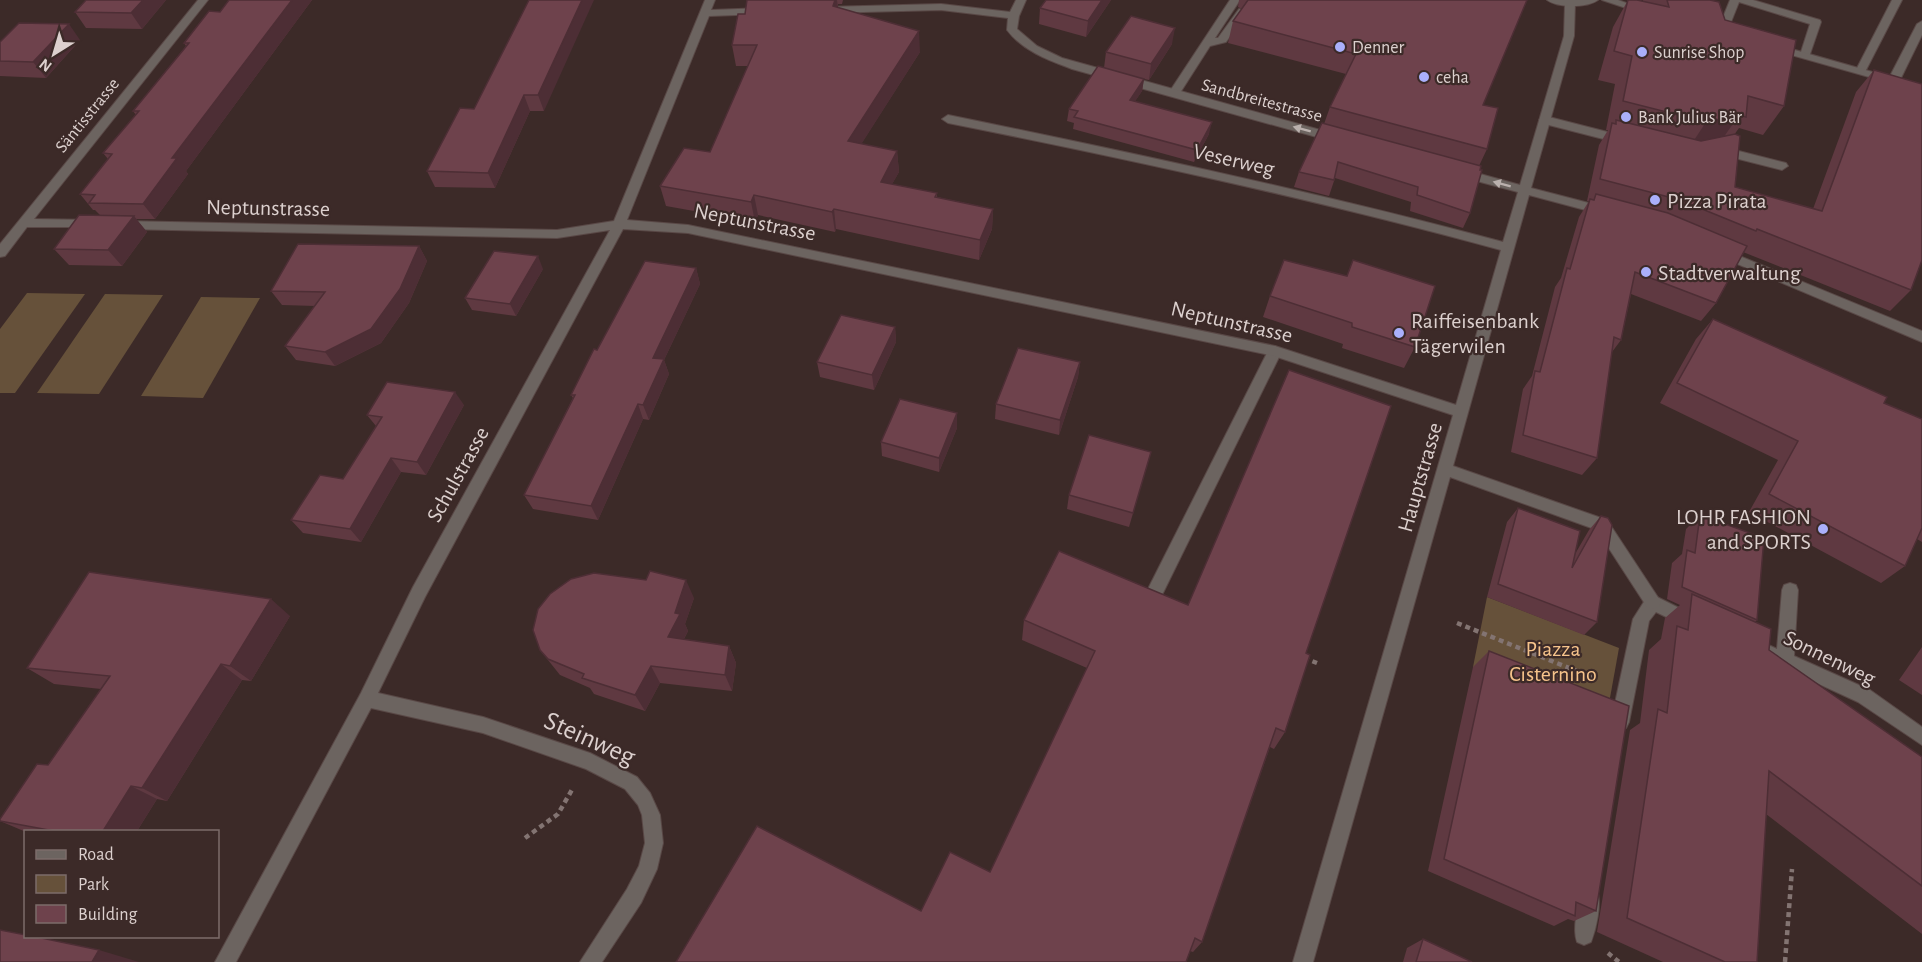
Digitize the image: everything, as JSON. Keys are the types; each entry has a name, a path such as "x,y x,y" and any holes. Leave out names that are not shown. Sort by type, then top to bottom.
{"street":[{"name":"Säntisstrasse","path":"0,253 203,0"},
{"path":"812,10 941,7 1014,16 1021,0"},
{"path":"1174,94 1235,0"},
{"path":"1552,0 1570,3 1593,0"},
{"path":"1606,0 1660,15"},
{"path":"1722,32 1735,0"},
{"path":"1742,0 1816,22 1805,55"},
{"path":"1861,70 1896,2 1883,0"},
{"name":"Hauptstrasse","path":"1303,962 1569,36 1570,3"},
{"path":"708,6 776,11"},
{"name":"Schulstrasse","path":"225,962 367,699 419,592 619,224 708,6"},
{"path":"1206,45 1222,40 1243,11"},
{"name":"Sandbreitestrasse","path":"1014,16 1012,30 1023,42 1044,55 1076,68 1355,144"},
{"path":"1894,80 1922,24"},
{"path":"1764,44 1922,89"},
{"name":"Veserweg","path":"948,119 1108,151 1373,211 1509,248"},
{"path":"1545,120 1634,143"},
{"path":"1708,152 1719,150 1782,166"},
{"path":"1446,168 1617,215"},
{"name":"Neptunstrasse","path":"24,223 557,234 619,224 688,229 1275,351 1461,412"},
{"path":"1703,246 1922,337"},
{"path":"1154,594 1275,351"},
{"path":"1445,469 1602,525 1653,602 1702,626"},
{"path":"1785,659 1790,590"},
{"path":"1617,737 1641,619 1653,602"},
{"name":"Sonnenweg","path":"1744,643 1785,659 1864,696 1922,737"},
{"name":"Steinweg","path":"367,699 483,725 590,762 631,783 644,799 651,815 654,843 648,869 634,896 590,962"},
{"path":"1584,935 1594,877"}],"path":[{"path":"1457,623 1625,690"},
{"path":"1296,654 1317,663"},
{"path":"525,838 558,813 590,762"},
{"path":"1785,962 1791,869"}],"green space":[{"path":"27,293 85,294 15,393 0,393 0,329"},
{"path":"105,294 163,295 99,394 37,393"},
{"path":"201,297 260,298 203,398 141,396"},
{"name":"Piazza Cisternino","path":"1487,597 1619,648 1606,720 1473,667"}],"building":[{"path":"86,0 143,0 131,13 75,12"},
{"path":"229,0 292,0 172,158 177,158 143,204 89,203 95,195 80,194 112,154 103,153 139,111 133,111 189,43 184,43 209,11 220,12"},
{"path":"529,0 582,0 538,95 524,95 488,173 427,171 460,108 474,109"},
{"path":"747,0 835,0 833,6 919,31 848,141 897,151 881,182 937,193 935,197 993,209 980,240 834,209 832,212 754,195 751,202 660,186 684,148 710,152 757,45 732,45 738,14 745,14"},
{"path":"1046,0 1102,0 1088,21 1040,8"},
{"name":"ceha","path":"1248,0 1527,0 1483,105 1498,108 1487,149 1330,107 1356,54 1233,21"},
{"path":"1628,0 1669,7 1667,0 1719,2 1725,20 1796,40 1784,106 1748,96 1746,117 1739,115 1706,122 1623,101 1632,56 1614,51"},
{"path":"1131,16 1175,28 1151,64 1106,52"},
{"path":"19,23 69,24 33,62 0,61 0,42"},
{"path":"1098,66 1144,79 1130,100 1212,122 1197,150 1074,117 1078,111 1069,109"},
{"path":"1874,70 1922,84 1922,260 1911,290 1680,200 1600,179 1612,123 1616,124 1616,120 1701,141 1735,134 1740,136 1735,187 1822,211"},
{"path":"1322,123 1481,166 1480,170 1482,170 1470,213 1417,195 1418,187 1338,162 1334,180 1299,172"},
{"path":"1596,194 1668,213 1747,246 1716,303 1635,272 1621,340 1614,337 1597,458 1523,435 1535,371 1540,372 1567,268 1570,269 1590,199 1594,200"},
{"path":"79,215 134,216 108,250 54,249"},
{"path":"298,244 419,246 400,289 371,329 325,352 285,346 325,292 271,291"},
{"path":"494,251 538,256 510,304 465,298"},
{"path":"1284,260 1347,276 1353,260 1435,286 1415,347 1352,327 1352,323 1270,296"},
{"path":"645,261 696,268 653,358 664,359 643,405 638,404 591,506 524,495 575,395 571,395 594,349 597,350"},
{"path":"841,315 895,327 872,375 817,362"},
{"path":"1713,319 1887,397 1884,403 1922,419 1922,528 1905,566 1769,494 1798,441 1677,383"},
{"path":"1018,348 1080,362 1060,420 996,404"},
{"path":"1289,370 1391,406 1306,653 1310,655 1285,732 1276,728 1202,942 1195,938 1186,962 676,962 757,826 921,911 950,852 990,872 1095,651 1024,620 1059,551 1188,605"},
{"path":"387,382 455,392 417,462 391,458 350,529 291,520 320,475 343,479 382,417 367,415"},
{"path":"900,399 957,413 939,458 881,442"},
{"path":"1089,435 1151,452 1133,513 1069,495"},
{"path":"1518,508 1580,531 1572,568 1601,516 1608,518 1612,525 1597,622 1498,584"},
{"path":"1700,515 1764,538 1757,620 1682,587 1687,550 1695,553"},
{"path":"650,571 686,580 675,613 680,614 668,637 729,646 725,675 651,666 635,695 582,678 584,674 548,659 540,650 533,630 538,609 550,594 571,579 594,573 646,580"},
{"path":"89,572 271,599 230,666 221,664 142,788 131,786 104,830 49,830 0,821 37,764 48,765 110,676 27,668"},
{"path":"1692,594 1771,629 1769,650 1922,757 1922,886 1769,771 1757,962 1725,962 1627,918 1658,709 1667,713 1677,626 1688,630"},
{"path":"1489,651 1629,706 1596,911 1576,902 1575,916 1444,859"},
{"path":"0,930 24,935 24,938 42,938 99,950 92,962 0,962"},
{"path":"1423,939 1472,962 1416,962"}],"place":[{"name":"Denner","path":"1340,47"},
{"name":"Sunrise Shop","path":"1642,52"},
{"name":"ceha","path":"1424,77"},
{"name":"Bank Julius Bär","path":"1626,117"},
{"name":"Pizza Pirata","path":"1655,200"},
{"name":"Stadtverwaltung","path":"1646,272"},
{"name":"Raiffeisenbank Tägerwilen","path":"1399,333"},
{"name":"LOHR FASHION and SPORTS","path":"1823,529"}]}
